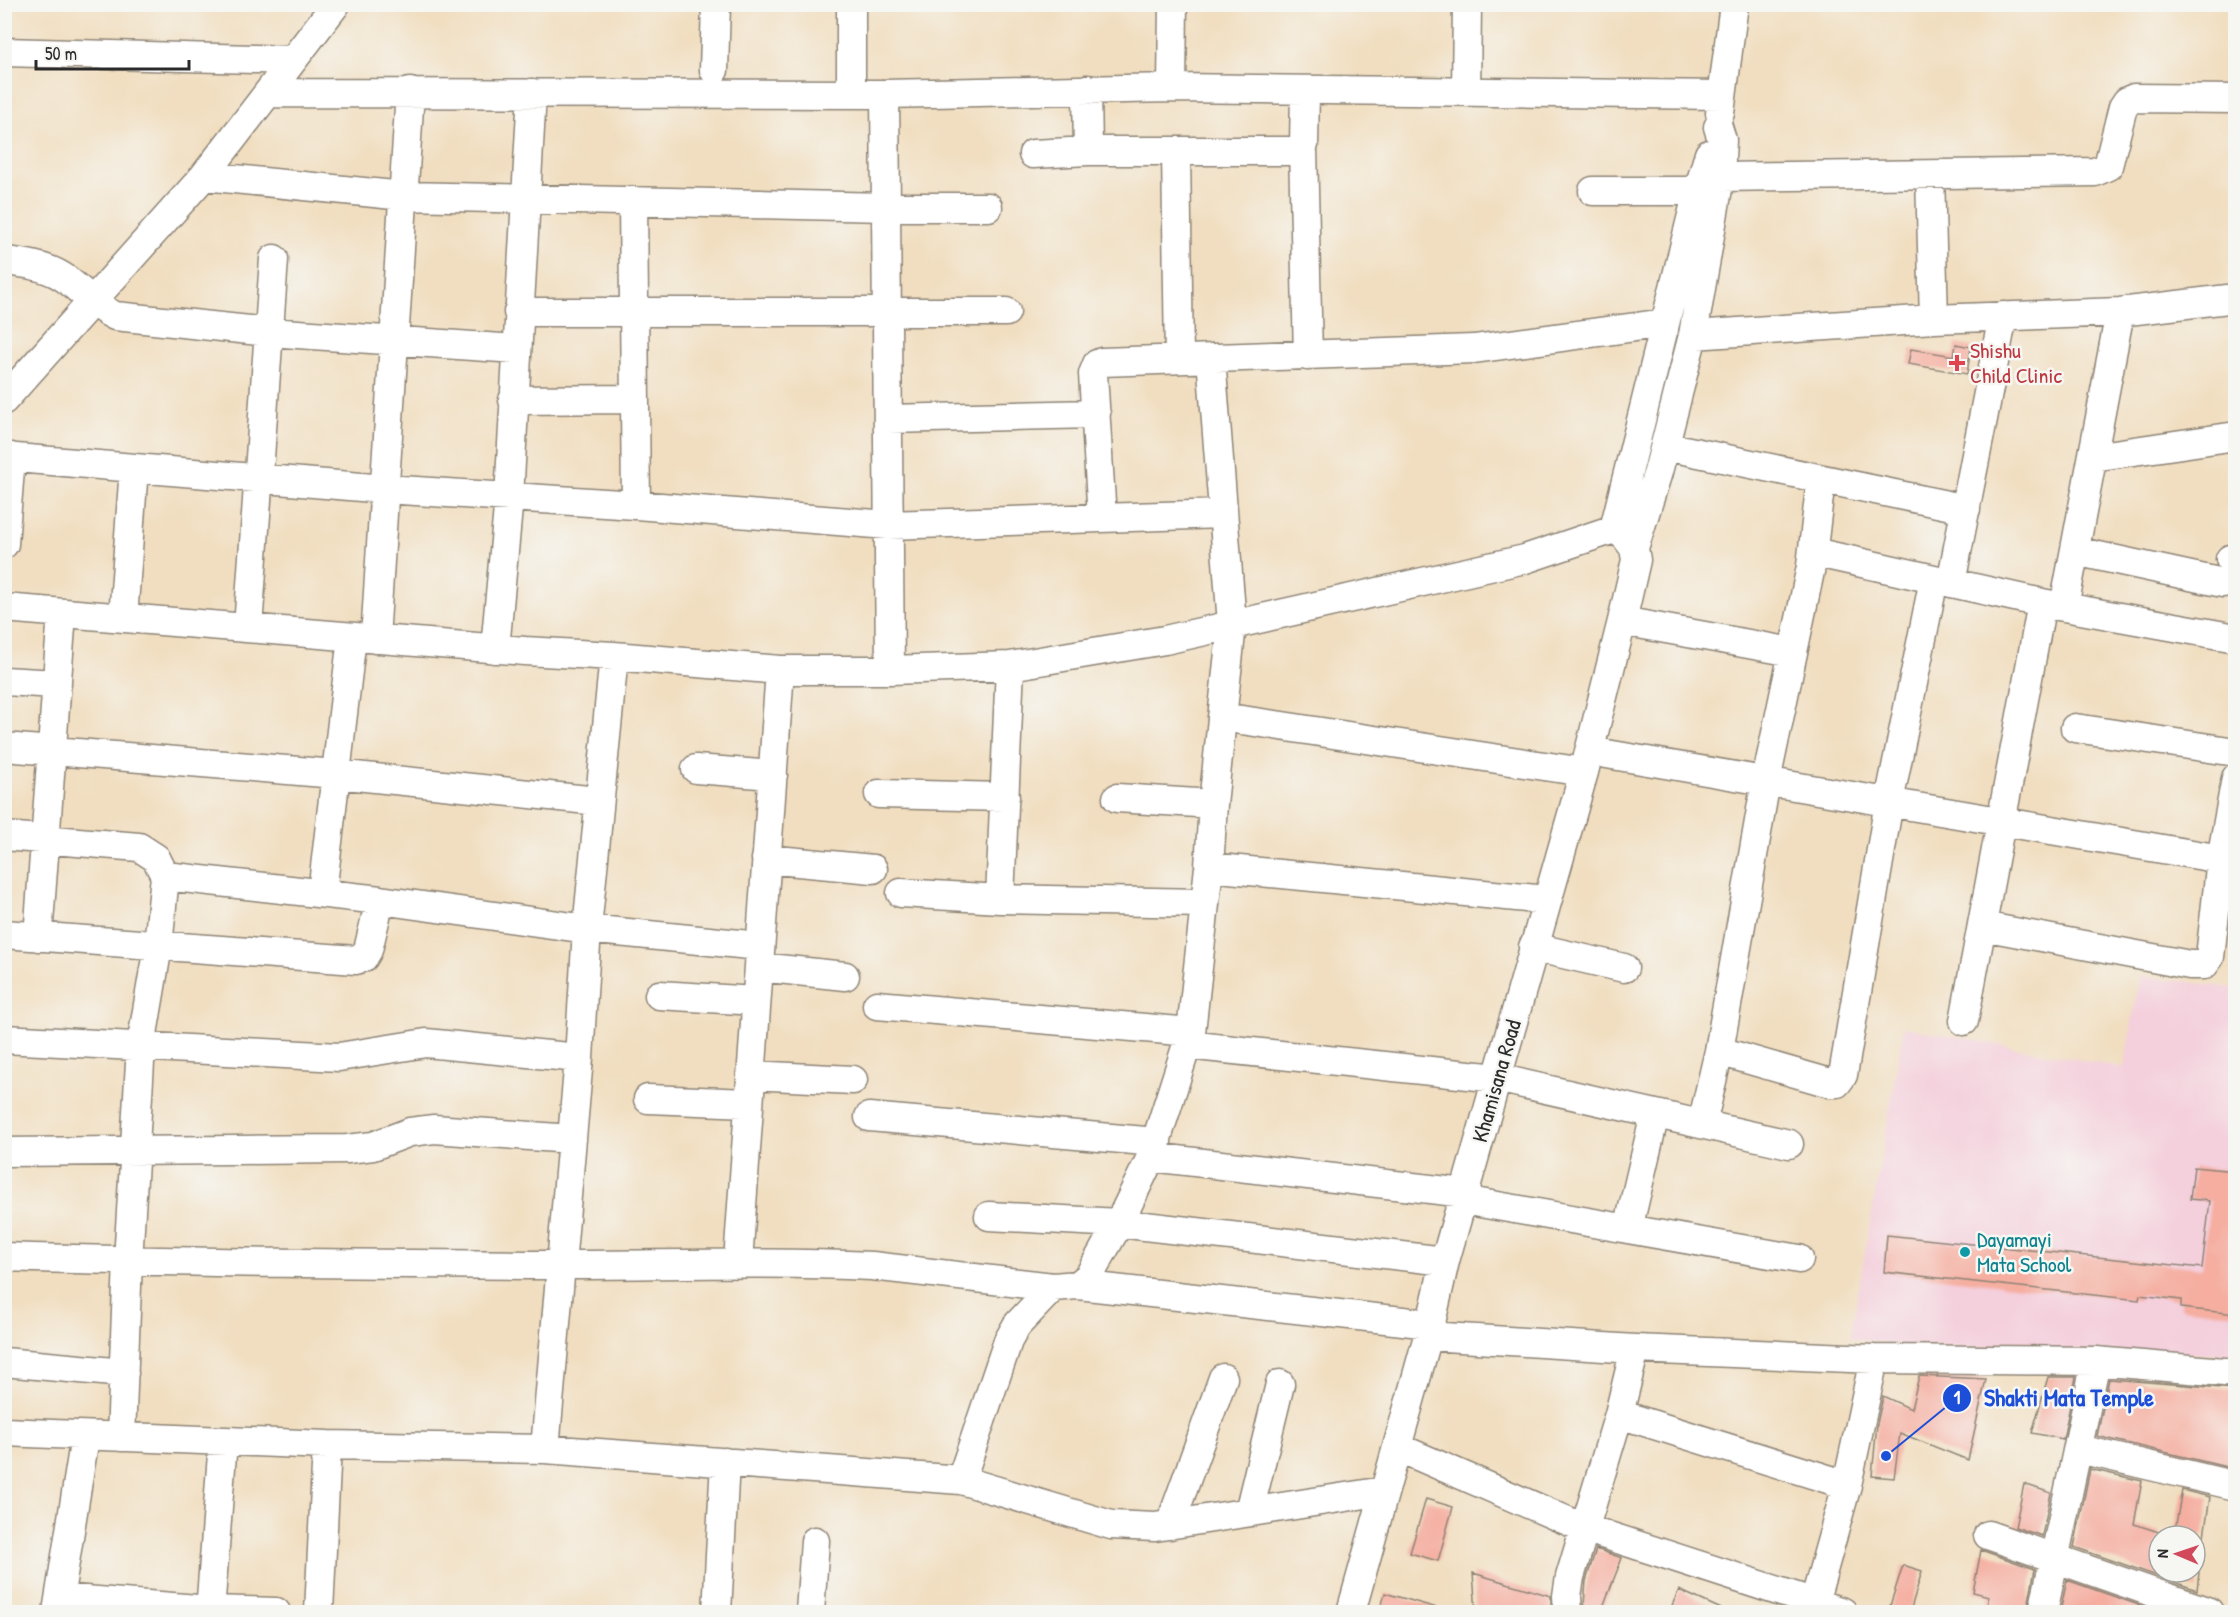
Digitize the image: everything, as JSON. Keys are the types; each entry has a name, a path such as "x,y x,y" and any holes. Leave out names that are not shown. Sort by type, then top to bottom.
{"street":[{"path":"714,70 716,4"},
{"path":"851,4 851,94"},
{"path":"1172,88 1173,4"},
{"path":"1466,92 1467,4"},
{"path":"1624,538 1665,323 1722,140 1718,127 1734,4"},
{"path":"4,400 16,374 93,301 204,176 293,60 320,11"},
{"path":"4,52 293,60"},
{"path":"268,93 885,94 1172,88 1722,95"},
{"path":"1087,89 1088,151"},
{"path":"1305,91 1302,148 1308,356"},
{"path":"322,893 336,774 364,638 385,489 410,93"},
{"path":"495,649 509,497 532,93"},
{"path":"885,94 890,670"},
{"path":"1593,191 1930,175 2095,171 2108,166 2123,108 2127,101 2134,98 2235,99"},
{"path":"1033,154 1088,151 1299,151 1302,148"},
{"path":"1176,152 1179,359"},
{"path":"1930,175 1934,319"},
{"path":"204,176 404,196 886,207 988,207"},
{"path":"1624,538 1665,446 1694,335 1709,184"},
{"path":"633,201 636,505"},
{"path":"248,628 274,259"},
{"path":"4,261 44,268 62,276 105,312 115,316 269,332 516,349"},
{"path":"1694,335 1934,319 2120,312 2235,298"},
{"path":"518,312 1006,312"},
{"path":"1964,1021 2001,822 2053,605 2075,551 2120,312"},
{"path":"1719,1051 1830,1083 1840,1080 1845,1068 1888,802 1943,581 1966,509 2003,316"},
{"path":"1102,518 1093,374 1097,364 1102,362 1474,349 1665,323"},
{"path":"961,1480 1008,1341 1017,1325 1065,1286 1089,1276 1119,1223 1154,1149 1189,1039 1209,867 1213,804 1232,624 1212,358"},
{"path":"513,400 635,399"},
{"path":"888,420 1095,414"},
{"path":"2093,458 2235,436"},
{"path":"1665,446 1966,509"},
{"path":"4,544 8,457 259,480 636,505 888,525 1223,514"},
{"path":"123,618 134,468"},
{"path":"1811,566 1821,479"},
{"path":"4,608 780,670 890,670 1010,666 1165,640 1624,538"},
{"name":"Khamisana Road","path":"1351,1612 1429,1330 1445,1261 1586,762 1622,621 1636,560 1624,538"},
{"path":"2075,551 2230,566"},
{"path":"1702,1124 1719,1051 1766,781 1811,566 1816,554 2053,605 2235,638"},
{"path":"38,937 62,613"},
{"path":"1622,621 1793,652"},
{"path":"545,1449 579,1058 598,801 614,656"},
{"path":"1000,899 1010,666"},
{"path":"738,1262 780,670"},
{"path":"4,681 57,684"},
{"path":"1222,717 1586,762 1766,781 2221,859"},
{"path":"2074,728 2235,752"},
{"path":"4,747 336,774 598,801"},
{"path":"696,769 772,775"},
{"path":"1982,926 2190,965 2204,965 2210,957 2221,859 2235,778"},
{"path":"879,794 1005,797"},
{"path":"1118,798 1213,804"},
{"path":"4,836 139,847 156,858 165,876 158,946 141,1046 128,1261 121,1437"},
{"path":"766,859 873,869"},
{"path":"1209,867 1546,900"},
{"path":"165,876 380,900 587,929 759,956 845,976"},
{"path":"901,893 1000,899 1204,903"},
{"path":"4,934 356,960 364,957 368,950 380,900"},
{"path":"1533,947 1624,968"},
{"path":"659,994 756,1001"},
{"path":"878,1005 1189,1039 1497,1078 1790,1144"},
{"path":"4,1039 339,1057 426,1043 579,1058"},
{"path":"751,1075 853,1080"},
{"path":"648,1099 749,1103"},
{"path":"1628,1228 1655,1114"},
{"path":"869,1117 1154,1149 1464,1196 1799,1259"},
{"path":"4,1152 347,1149 373,1146 410,1132 435,1129 571,1139"},
{"path":"988,1216 1119,1223 1445,1261"},
{"path":"4,1257 128,1261 561,1265 738,1262 872,1266 1065,1286 1429,1330 1635,1349 1874,1359 2096,1361 2235,1373"},
{"path":"1568,1612 1570,1577 1619,1414 1635,1349"},
{"path":"1811,1607 1847,1485 1874,1359"},
{"path":"2043,1612 2096,1361"},
{"path":"4,1362 124,1373"},
{"path":"1170,1525 1223,1378"},
{"path":"1249,1512 1280,1384"},
{"path":"1619,1414 1847,1485"},
{"path":"4,1432 85,1437 545,1449 961,1480 1111,1525 1143,1527 1170,1525 1384,1491"},
{"path":"85,1437 59,1605 276,1612"},
{"path":"210,1611 223,1441"},
{"path":"319,1612 327,1444"},
{"path":"1397,1447 1584,1528 1811,1607 1843,1612"},
{"path":"2079,1449 2235,1486"},
{"path":"717,1612 725,1462"},
{"path":"1988,1535 2055,1560 2139,1587 2163,1598 2209,1612"},
{"path":"810,1612 815,1541"}],"shaded area":[{"name":"Dayamayi Mata School","path":"2140,976 2235,988 2235,1355 1906,1346 1850,1338 1904,1027 2124,1068"}],"building":[{"path":"1956,344 1971,347 1967,374 1908,364 1911,349 1954,356"},
{"name":"Dayamayi Mata School","path":"2194,1167 2235,1171 2235,1314 2181,1308 2181,1300 2140,1295 2139,1300 1884,1272 1887,1235 2202,1268 2210,1201 2190,1199"},
{"path":"1919,1376 1986,1379 1968,1460 1900,1433 1894,1478 1872,1476 1877,1424 1883,1396 1911,1409"},
{"path":"2048,1377 2076,1377 2063,1439 2032,1433"},
{"path":"2109,1379 2235,1389 2235,1469 2097,1436"},
{"path":"2090,1469 2142,1481 2134,1524 2147,1528 2147,1573 2074,1547"},
{"path":"2024,1484 2051,1493 2042,1536 2015,1527"},
{"path":"2182,1490 2210,1497 2206,1524 2176,1524"},
{"path":"1426,1499 1453,1507 1438,1561 1410,1553"},
{"path":"1596,1549 1622,1558 1601,1612 1584,1605 1586,1581"},
{"path":"1981,1550 2035,1569 2027,1612 1985,1612 1989,1596 1973,1592"},
{"path":"1903,1565 1922,1571 1910,1612 1888,1612"},
{"path":"1473,1573 1551,1596 1551,1612 1476,1612"},
{"path":"2067,1580 2153,1610 2152,1612 2060,1612"},
{"path":"2180,1584 2198,1584 2197,1590"},
{"path":"1679,1590 1728,1612 1669,1612"},
{"path":"1385,1593 1437,1608 1436,1612 1380,1612"}],"place":[{"name":"Shishu Child Clinic","path":"1957,363"},
{"name":"Dayamayi Mata School","path":"1965,1252"},
{"name":"Shakti Mata Temple","path":"1886,1456"}]}
